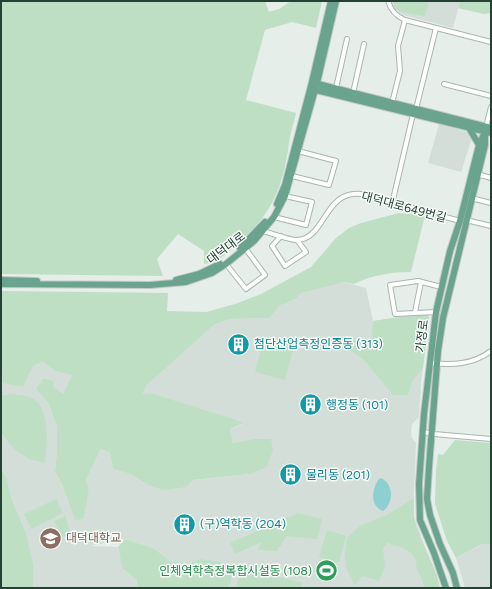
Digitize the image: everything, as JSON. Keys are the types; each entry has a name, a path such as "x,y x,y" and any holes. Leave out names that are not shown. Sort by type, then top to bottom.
{"main road":[{"path":"315,83 331,1"},
{"path":"315,83 336,1"},
{"path":"315,83 392,103 415,112 469,128 488,130"},
{"name":"대덕대로","path":"1,280 162,281 191,277 232,256 261,227 278,202 285,185 315,83"},
{"path":"313,90 415,112 488,130"},
{"name":"대덕대로","path":"1,284 168,284 199,278 226,264 263,231 274,217 286,196 313,90"},
{"path":"469,128 479,145"},
{"name":"가정로","path":"457,588 453,573 440,544 430,515 427,499 429,467 443,318 479,145 488,130"},
{"name":"가정로","path":"446,588 434,552 420,520 419,484 423,432 436,312 441,287 450,251 471,198 488,130"}],"street":[{"path":"388,1 395,14 405,20 491,42"},
{"path":"392,103 400,71 398,46 405,20"},
{"path":"392,204 436,28"},
{"path":"336,88 348,40"},
{"path":"352,92 364,44"},
{"path":"444,84 491,96"},
{"path":"488,130 491,107"},
{"path":"292,176 330,185 336,161 298,152"},
{"path":"477,174 491,178"},
{"name":"대덕대로649번길","path":"297,240 309,236 336,202 342,197 350,194 362,194 392,204 463,221"},
{"path":"286,196 312,202 306,225 310,234"},
{"path":"471,198 491,203"},
{"path":"274,217 306,225"},
{"path":"463,221 491,226"},
{"path":"263,231 297,240 306,252 285,266 272,246 281,236"},
{"path":"226,264 246,289 265,275 245,248"},
{"path":"436,312 395,314 390,285 418,281 441,287"},
{"path":"415,312 421,282"},
{"path":"430,363 469,363 491,351"},
{"path":"423,432 491,439"}],"shaded area":[{"path":"390,1 460,1 453,28 403,15 394,9"},
{"path":"439,124 470,133 472,138 461,172 428,163"},
{"path":"344,282 366,288 373,321 399,317 429,317 421,383 419,417 412,424 411,432 412,438 416,443 414,517 440,588 301,588 302,583 240,567 236,588 228,588 230,585 201,559 186,564 169,561 153,548 125,539 90,546 118,547 122,568 137,580 136,588 33,588 26,533 11,497 7,479 1,469 1,369 2,371 33,366 43,362 57,372 72,375 63,394 36,389 48,403 57,427 55,472 62,484 75,519 84,519 89,490 86,480 101,449 110,453 113,469 130,474 148,485 250,474 252,439 233,443 230,429 242,424 154,394 143,394 146,386 214,325 230,319 270,318 279,306 296,299 301,293 320,286"},
{"path":"483,544 491,544 491,588 465,588 456,558"}],"green space":[{"path":"1,1 265,1 269,12 279,9 291,1 322,1 316,28 292,22 265,30 246,100 296,113 277,193 258,223 222,257 214,262 204,264 204,251 178,234 157,259 163,276 1,274"},
{"path":"393,1 429,1 425,16 405,13 394,6"},
{"path":"460,1 491,1 491,13 484,14 458,8"},
{"path":"399,213 425,215 411,272 382,275 368,278 354,284 344,282 301,293 296,299 279,306 270,318 230,319 214,325 146,386 143,394 154,394 243,423 230,429 233,443 252,439 271,439 273,450 267,467 250,474 193,480 186,487 164,490 148,485 130,474 113,469 110,453 101,449 86,480 89,490 84,519 75,520 62,484 55,472 57,427 48,403 36,389 43,379 46,379 53,381 53,387 63,394 72,375 57,372 43,362 33,366 23,387 3,383 1,369 1,291 168,293 167,311 206,312 235,304 261,294 311,267 336,238 349,228 361,223"},
{"path":"427,313 429,317 423,368 412,381 408,395 393,395 364,360 345,347 344,341 353,340 371,346 373,321"},
{"path":"264,338 294,346 285,380 255,372"},
{"path":"11,394 32,398 38,403 42,410 45,418 47,438 45,463 29,459 14,449 1,433 1,396"},
{"path":"455,440 491,443 491,544 482,544 456,558 447,541 435,504 438,454 443,455"},
{"path":"1,469 7,479 11,497 26,533 33,564 33,588 1,588"},
{"path":"414,498 414,515 416,526 435,570 440,588 424,588 412,554 404,549 387,543 383,548 385,566 379,581 362,576 355,585 347,570 345,555 347,538 360,526 388,514"},
{"path":"56,499 63,513 31,529 24,514"},
{"path":"298,513 322,519 317,539 287,536 277,551 257,550 262,542 235,554 230,543"},
{"path":"65,516 71,534 62,537 54,521"},
{"path":"327,530 346,536 339,563 319,557"},
{"path":"125,539 153,548 170,561 186,564 201,559 230,564 231,576 228,588 136,588 137,580 122,568 118,547"},
{"path":"240,567 303,583 301,588 236,588"}],"water":[{"path":"381,478 388,485 391,494 391,499 387,508 383,511 375,505 373,496 375,487"}],"place":[{"name":"첨단산업측정인증동 (313)","path":"238,344"},
{"name":"행정동 (101)","path":"311,405"},
{"name":"물리동 (201)","path":"291,475"},
{"name":"(구)역학동 (204)","path":"184,524"},
{"name":"대덕대학교","path":"51,538"},
{"name":"인체역학측정복합시설동 (108)","path":"327,571"}]}
